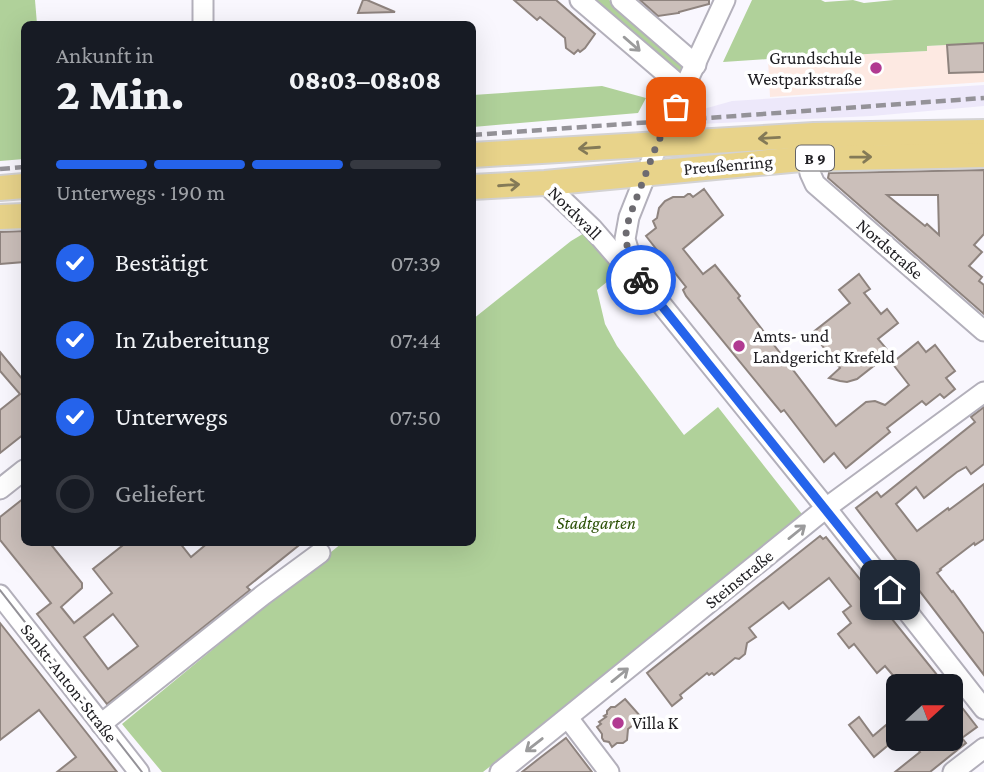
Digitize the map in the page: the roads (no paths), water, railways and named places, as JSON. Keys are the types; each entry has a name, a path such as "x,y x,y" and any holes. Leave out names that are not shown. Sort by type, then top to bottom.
{"main road":[{"name":"Preußenring","path":"476,155 814,135 984,132"},
{"name":"Preußenring","path":"476,187 807,159 984,155"},
{"path":"0,188 21,186"},
{"path":"0,217 21,216"}],"street":[{"path":"203,0 203,21"},
{"path":"580,0 684,89"},
{"path":"621,0 696,65"},
{"name":"Nordwall","path":"636,273 625,239 629,218 657,144 725,0"},
{"name":"Nordstraße","path":"807,159 815,184 984,331"},
{"name":"Nordwall","path":"545,183 592,228 624,265 636,273 984,709"},
{"name":"Steinstraße","path":"500,772 826,508 984,392"},
{"path":"0,489 21,472"},
{"path":"101,724 320,552"},
{"name":"Sankt-Anton-Straße","path":"0,595 138,772"},
{"path":"568,718 609,772"},
{"path":"953,772 984,748"}],"tram line":[{"path":"0,590 142,772"}],"railway":[{"path":"476,135 984,98"},
{"path":"0,169 21,167"}],"place":[{"name":"Grundschule Westparkstraße","path":"876,68"},
{"name":"Amts- und Landgericht Krefeld","path":"739,346"},
{"name":"Villa K","path":"618,723"}],"park label":[{"name":"Stadtgarten","path":"596,523"}]}
